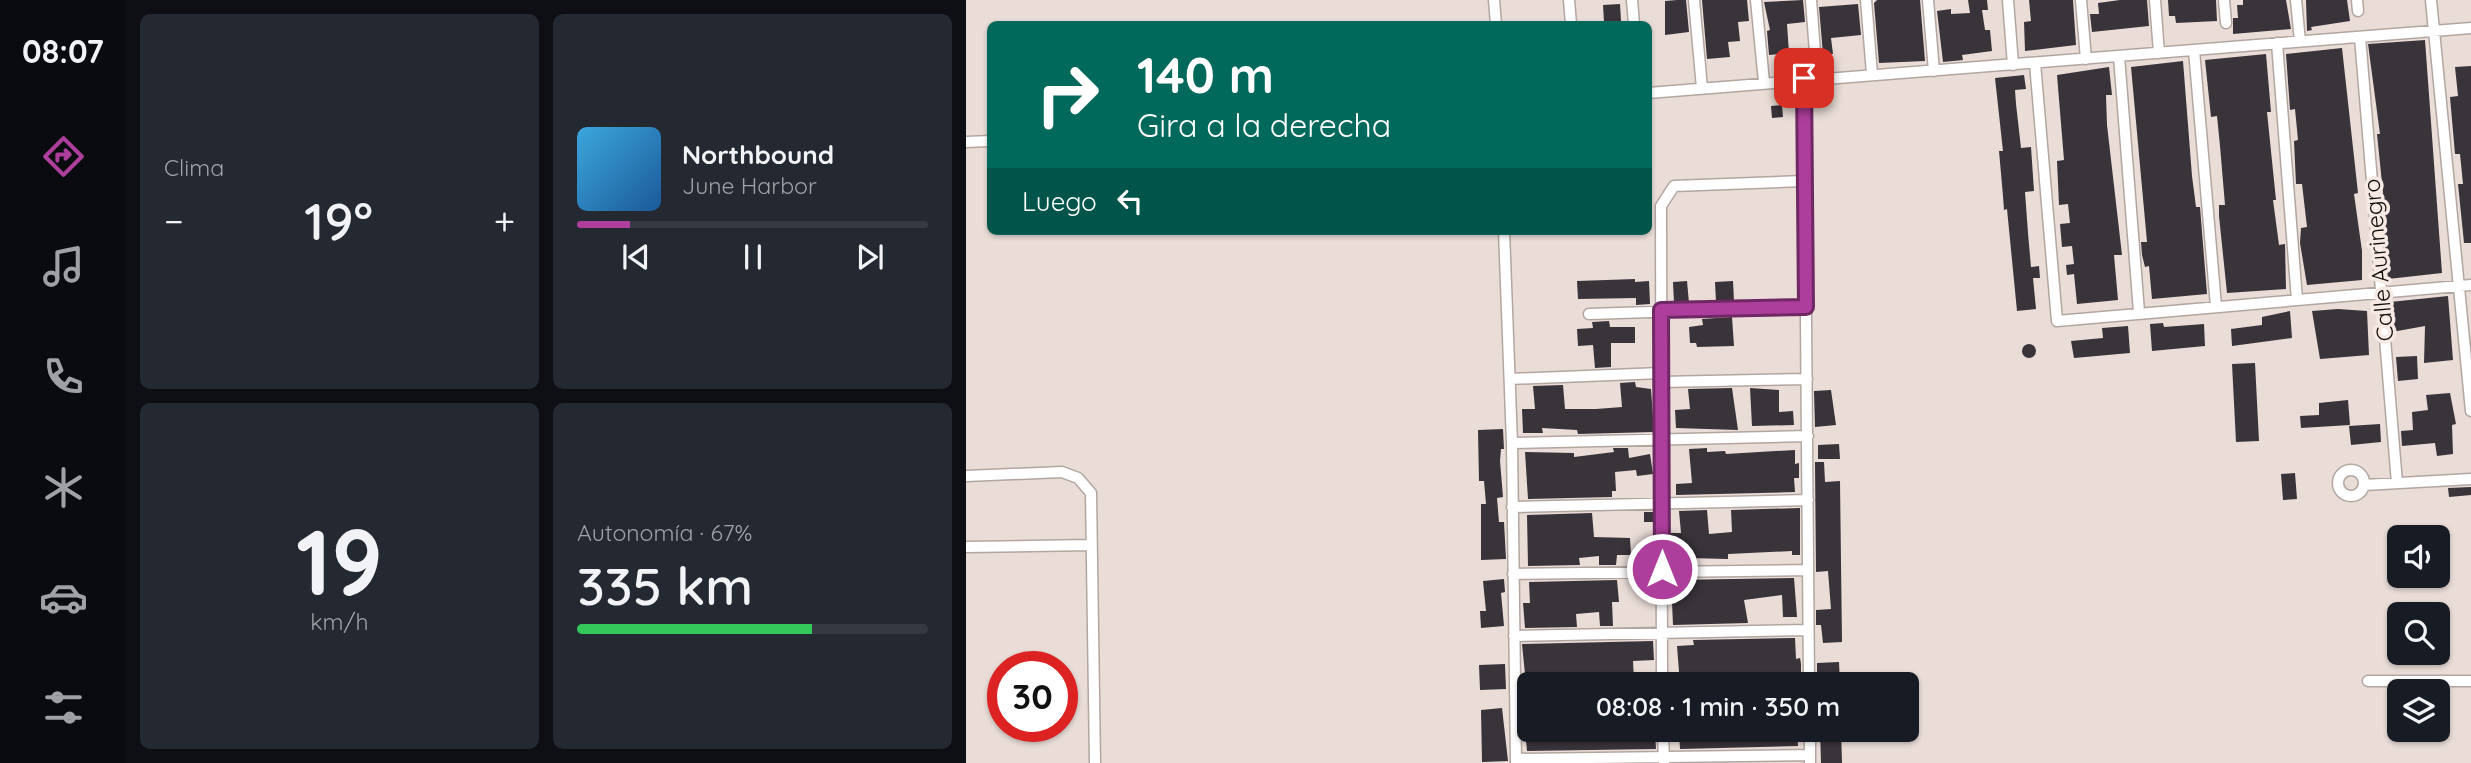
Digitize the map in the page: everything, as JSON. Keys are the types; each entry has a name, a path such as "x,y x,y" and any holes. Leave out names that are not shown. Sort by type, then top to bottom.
{"street":[{"path":"1494,0 1496,21"},
{"path":"1569,0 1571,21"},
{"path":"1632,0 1634,21"},
{"path":"1694,0 1702,88"},
{"path":"1756,0 1764,82"},
{"path":"1811,0 1817,78"},
{"path":"1866,0 1872,74"},
{"path":"1928,0 1934,71"},
{"path":"2008,0 2013,65"},
{"path":"2081,0 2086,59"},
{"path":"2155,0 2160,53"},
{"path":"2224,0 2226,23"},
{"path":"2297,0 2300,41"},
{"path":"2431,0 2471,411"},
{"path":"1652,93 1804,78 1934,71 2471,28"},
{"name":"Calle Aurinegro","path":"2360,37 2397,483"},
{"path":"2277,43 2297,300"},
{"path":"2194,50 2216,306"},
{"path":"2119,56 2139,312"},
{"path":"2035,63 2057,321 2471,285"},
{"path":"1804,78 1809,672"},
{"path":"966,142 987,141"},
{"path":"1662,672 1661,206 1674,186 1803,181"},
{"path":"1504,235 1512,443 1516,761 1810,759"},
{"path":"1589,314 1806,307"},
{"path":"1510,379 1807,379"},
{"path":"1512,443 1808,436"},
{"path":"966,476 1062,472 1078,478 1091,493 1095,763"},
{"path":"2364,485 2471,479"},
{"path":"1513,507 1808,500"},
{"path":"966,547 1091,545"},
{"path":"1513,574 1662,569 1808,570"},
{"path":"1514,636 1808,629"},
{"path":"2368,681 2471,681"},
{"path":"1663,742 1664,760"}],"building":[{"path":"1686,0 1689,32 1665,35 1665,1"},
{"path":"1702,0 1747,0 1749,21 1738,22 1740,41 1728,42 1730,57 1707,59"},
{"path":"1803,0 1805,22 1787,24 1789,53 1769,55 1767,31 1770,30 1764,2"},
{"path":"1877,0 1920,0 1925,61 1879,63 1874,3"},
{"path":"1968,0 1987,0 1988,10 1982,10 1985,30 1990,30 1992,51 1962,55 1963,60 1943,62 1937,11 1951,9 1951,14 1970,13"},
{"path":"2029,0 2073,0 2076,45 2025,51 2024,22 2031,21"},
{"path":"2147,0 2149,26 2092,32 2090,14 2099,14 2098,3"},
{"path":"2168,0 2216,0 2217,21 2176,23 2175,16 2169,16"},
{"path":"2243,0 2286,0 2291,29 2233,34 2233,18 2238,18 2237,5 2243,5"},
{"path":"2306,0 2347,0 2350,21 2311,27 2312,30 2307,31"},
{"path":"1620,4 1621,21 1604,21 1603,5"},
{"path":"1858,4 1861,35 1831,38 1833,54 1823,54 1819,7"},
{"path":"2425,40 2442,273 2388,279 2383,222 2386,222 2377,134 2380,134 2368,44"},
{"path":"2342,48 2358,193 2354,194 2362,251 2362,280 2307,285 2300,243 2301,228 2307,227 2302,184 2296,184 2294,141 2298,140 2295,109 2290,110 2286,54"},
{"path":"2266,54 2271,112 2267,112 2276,200 2273,200 2279,245 2285,244 2286,289 2227,293 2219,216 2219,205 2225,205 2220,146 2217,116 2211,117 2205,60"},
{"path":"2183,61 2192,176 2196,207 2200,207 2207,294 2152,299 2149,266 2145,267 2142,255 2141,242 2147,242 2131,67"},
{"path":"2471,66 2471,243 2464,243 2458,184 2463,184 2460,154 2455,154 2450,97 2458,96 2455,67"},
{"path":"2109,67 2112,95 2106,95 2107,125 2122,255 2114,255 2118,300 2077,304 2074,274 2067,275 2066,265 2074,264 2072,246 2062,247 2060,224 2070,223 2068,204 2059,205 2057,161 2064,160 2057,75"},
{"path":"2024,75 2026,89 2015,90 2016,104 2021,148 2031,147 2034,191 2025,192 2031,267 2039,266 2040,278 2033,278 2036,309 2017,311 2007,209 2004,210 1999,151 2003,151 1995,78"},
{"path":"1782,105 1783,117 1772,118 1771,106"},
{"path":"1635,279 1635,282 1649,281 1650,304 1636,305 1636,298 1578,299 1577,281"},
{"path":"1687,281 1689,303 1674,303 1673,282"},
{"path":"1733,281 1734,301 1716,302 1715,282"},
{"path":"2448,296 2453,360 2424,363 2425,326 2392,332 2390,302"},
{"path":"2290,311 2292,338 2232,346 2231,329 2262,325 2262,317"},
{"path":"2312,311 2367,311 2369,355 2320,359"},
{"path":"1732,317 1734,346 1697,347 1696,343 1690,343 1689,327 1703,325 1702,319"},
{"path":"1609,321 1610,327 1635,327 1635,343 1611,343 1611,367 1595,368 1593,345 1578,346 1577,329 1593,328 1592,322"},
{"path":"2163,323 2164,327 2204,324 2205,346 2152,351 2150,324"},
{"path":"2128,326 2130,353 2074,358 2071,341 2103,338 2102,328"},
{"path":"2029,344 2034,346 2034,356 2029,358 2024,356 2022,351 2024,346"},
{"path":"2417,356 2418,379 2398,381 2396,357"},
{"path":"2255,363 2259,441 2236,442 2232,364"},
{"path":"1635,382 1636,387 1651,389 1654,432 1578,434 1577,430 1542,428 1543,433 1523,433 1522,409 1535,409 1533,386 1563,385 1565,409 1596,409 1622,407 1620,383"},
{"path":"1732,388 1738,430 1676,428 1675,410 1690,409 1688,389"},
{"path":"1750,388 1779,390 1779,412 1793,411 1794,425 1752,426"},
{"path":"1831,390 1836,425 1815,427 1814,391"},
{"path":"2450,393 2456,424 2452,425 2453,454 2437,456 2435,443 2402,446 2401,431 2413,430 2412,412 2428,410 2426,395"},
{"path":"2348,400 2350,425 2301,428 2300,416 2319,415 2319,403"},
{"path":"2380,424 2381,442 2351,445 2349,426"},
{"path":"1503,429 1504,449 1501,449 1500,461 1503,497 1497,498 1499,522 1504,522 1506,559 1481,560 1481,504 1486,504 1484,481 1479,481 1478,430"},
{"path":"1839,444 1840,459 1818,459 1818,445"},
{"path":"1613,448 1628,448 1629,458 1650,454 1653,474 1637,476 1636,470 1615,472 1616,491 1612,491 1612,497 1528,499 1525,452 1574,453 1574,457 1614,452"},
{"path":"1707,448 1707,452 1725,451 1726,454 1795,450 1795,464 1799,463 1799,478 1794,478 1795,492 1676,495 1676,484 1692,483 1689,449"},
{"path":"1815,462 1824,462 1825,482 1840,481 1842,642 1823,643 1821,625 1816,625 1816,610 1831,609 1828,571 1816,572"},
{"path":"2295,473 2297,499 2283,500 2281,474"},
{"path":"2471,487 2471,495 2449,497 2448,488"},
{"path":"1800,508 1800,555 1792,555 1792,551 1728,554 1728,559 1688,558 1689,564 1672,564 1670,533 1681,533 1679,511 1707,510 1709,534 1732,532 1731,510"},
{"path":"1644,512 1654,512 1654,522 1644,522"},
{"path":"1592,513 1594,537 1630,538 1631,555 1617,555 1616,565 1599,565 1599,556 1579,558 1580,565 1528,566 1527,515"},
{"path":"1794,578 1797,617 1783,617 1782,595 1744,600 1748,623 1673,625 1671,580"},
{"path":"1504,579 1505,592 1501,593 1504,626 1481,628 1480,611 1486,611 1483,581"},
{"path":"1617,580 1619,602 1612,602 1613,626 1600,626 1599,612 1576,614 1577,627 1525,628 1523,603 1530,603 1529,582"},
{"path":"1795,638 1796,659 1800,658 1801,672 1679,672 1677,646 1694,645 1693,640"},
{"path":"1653,641 1654,660 1633,661 1634,672 1525,672 1522,644"},
{"path":"1839,662 1839,672 1817,672 1817,663"},
{"path":"1505,664 1506,689 1480,690 1479,665"},
{"path":"1502,708 1508,761 1482,762 1481,710"},
{"path":"1526,742 1656,742 1656,749 1527,751"},
{"path":"1680,742 1798,742 1798,746 1680,749"},
{"path":"1820,742 1841,742 1842,763 1821,763"}],"route":[{"path":"1662,569 1661,310 1806,307 1804,78"}]}
